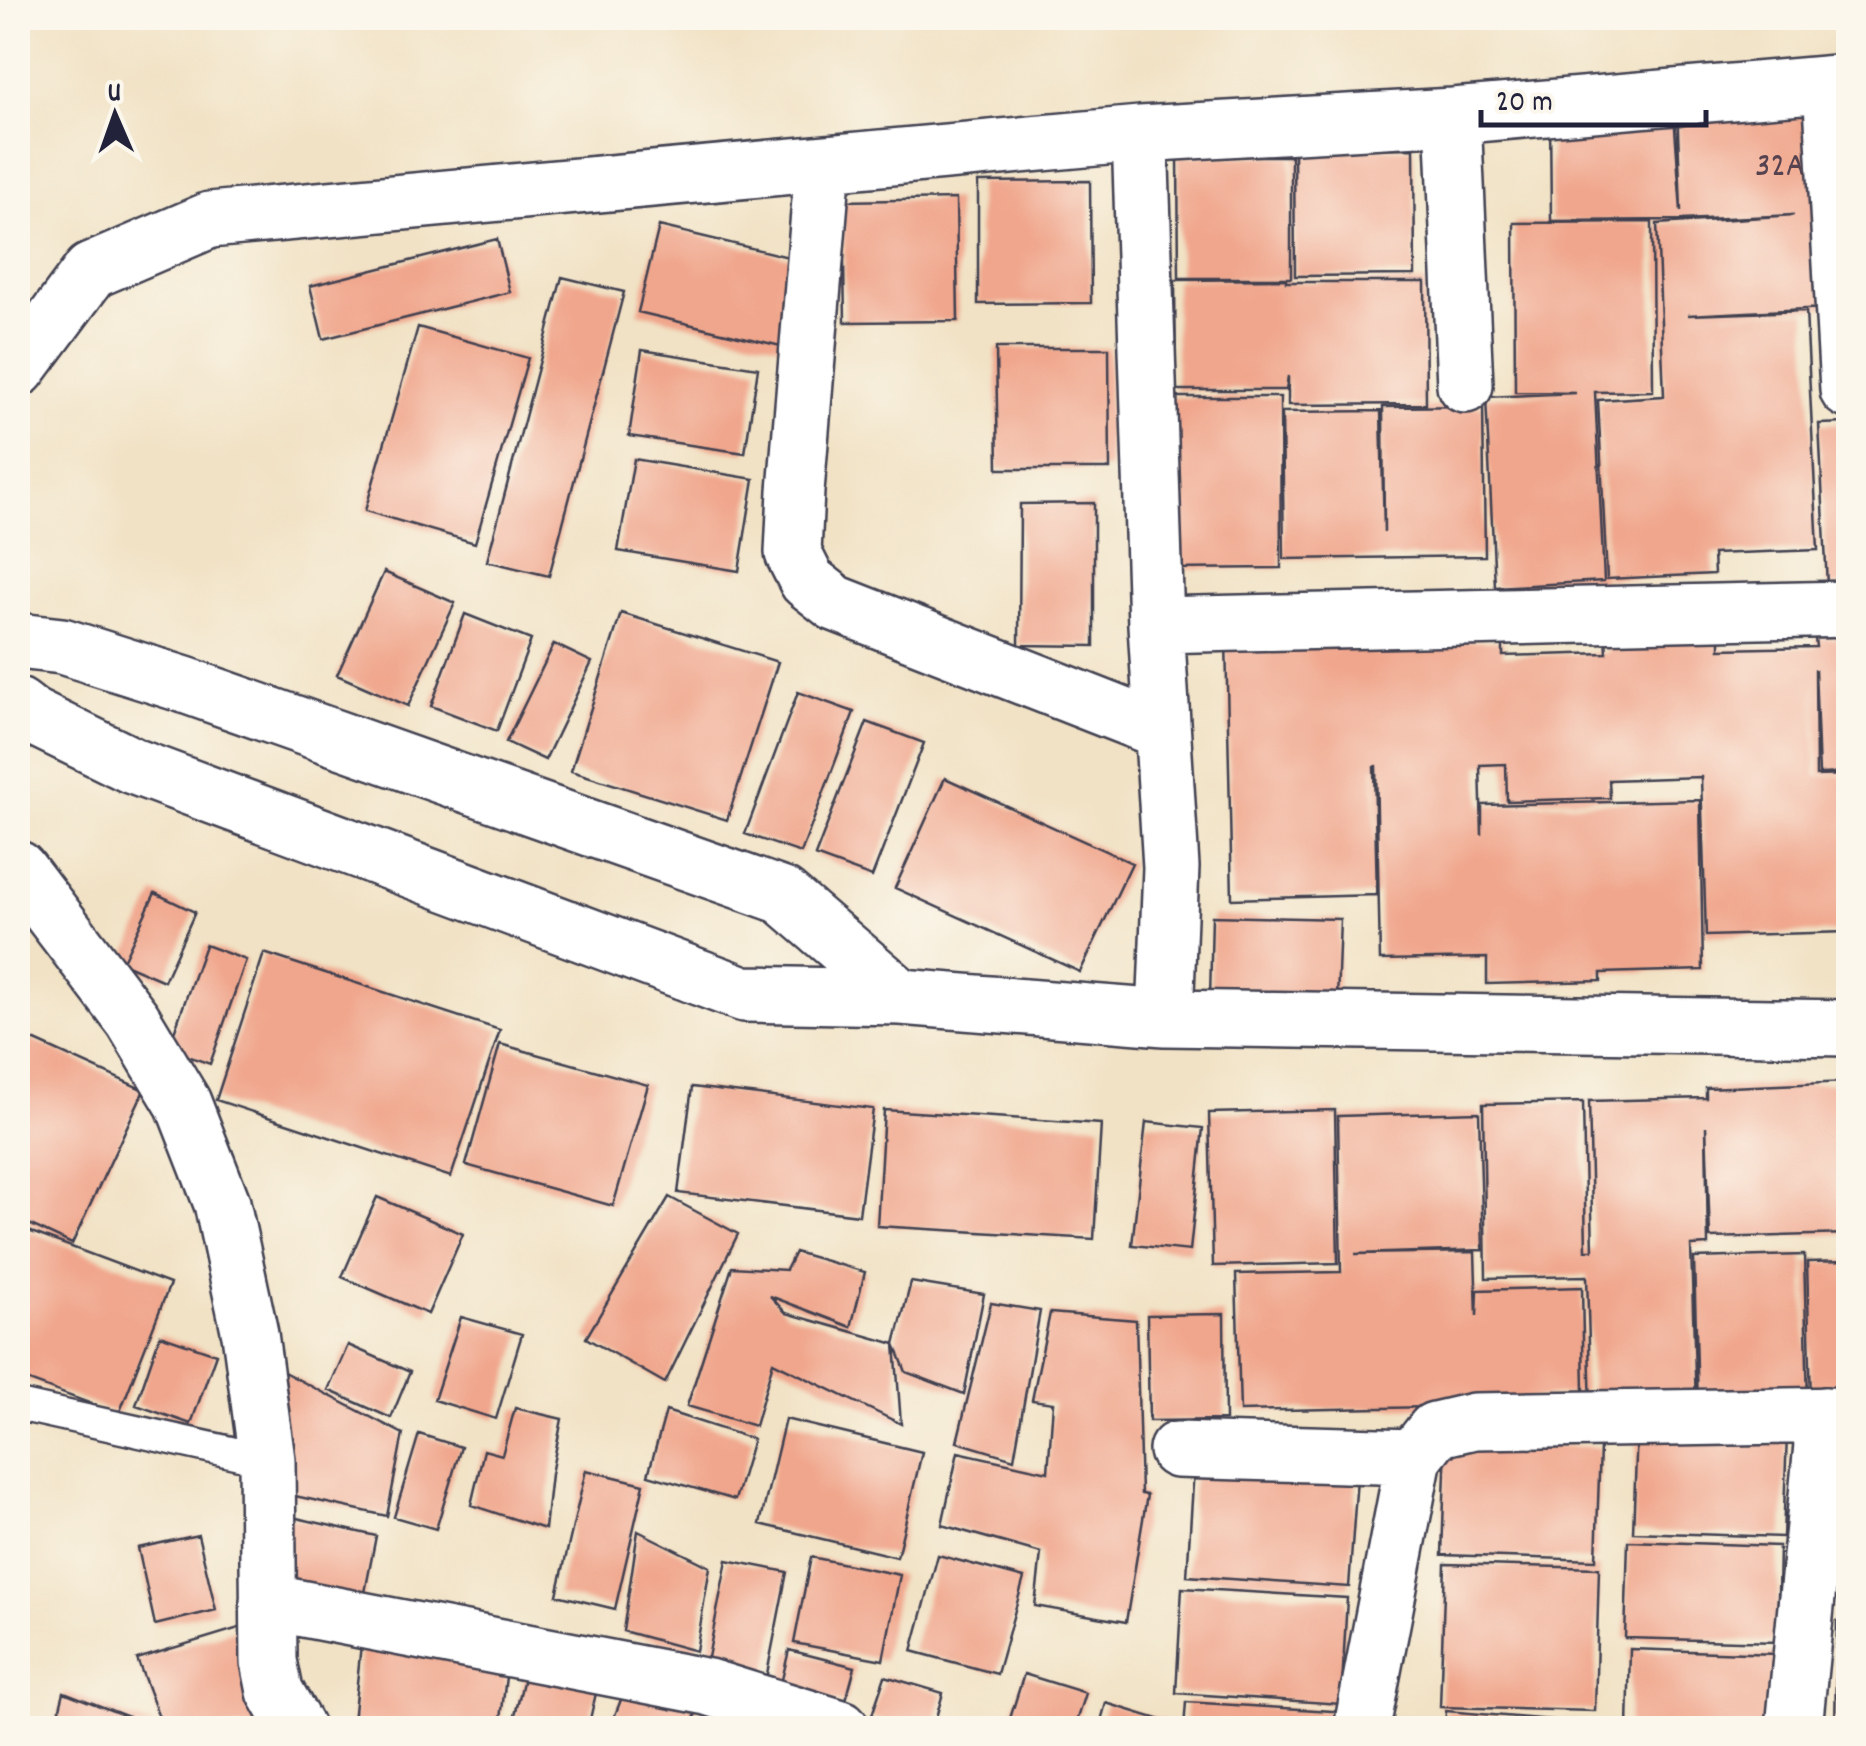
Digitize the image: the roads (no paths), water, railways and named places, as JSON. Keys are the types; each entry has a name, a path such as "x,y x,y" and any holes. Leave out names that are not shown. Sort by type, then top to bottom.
{"street":[{"path":"18,369 90,271 210,220 1140,134 1453,116 1840,83 1848,390"},
{"path":"1453,116 1465,386"},
{"path":"1140,134 1156,625 1170,868 1164,1018"},
{"path":"823,164 793,553 807,581 835,603 1162,731"},
{"path":"1156,625 1848,609"},
{"path":"18,641 62,646 185,686 783,896 901,997"},
{"path":"18,706 133,766 744,994 901,997 1164,1018 1848,1028"},
{"path":"18,869 133,1020 184,1104 222,1204 250,1334 267,1460 269,1661 275,1691 296,1728"},
{"path":"1364,1728 1414,1457 1435,1430 1474,1421 1837,1415 1794,1728"},
{"path":"1177,1450 1414,1457"},
{"path":"268,1602 708,1687 841,1728"}],"lane":[{"path":"18,1405 267,1460"}]}
